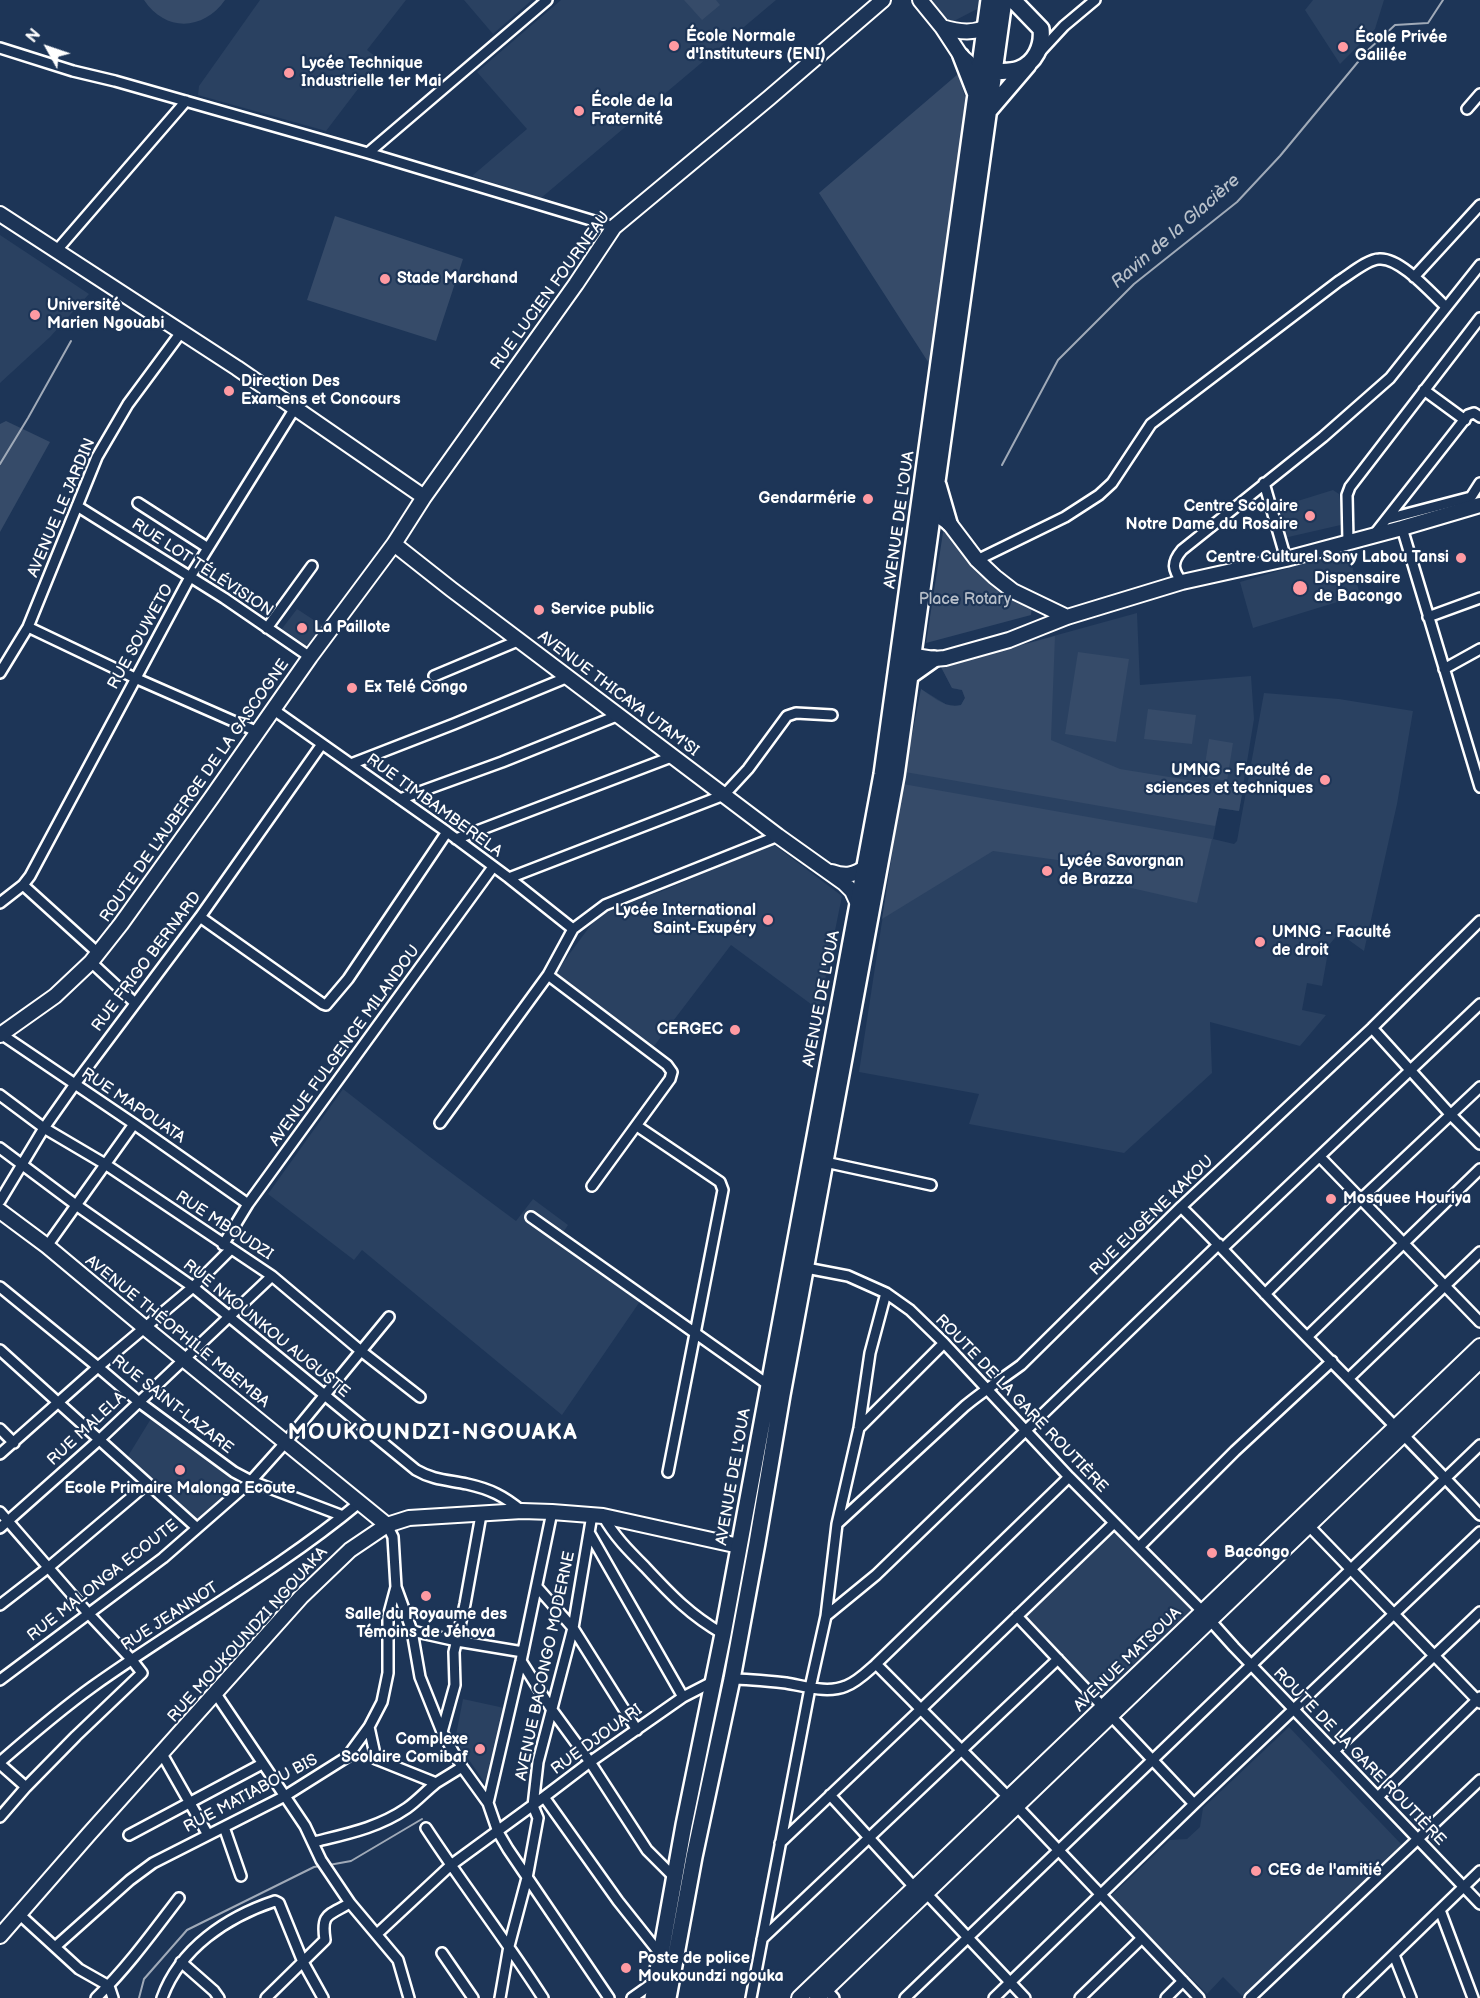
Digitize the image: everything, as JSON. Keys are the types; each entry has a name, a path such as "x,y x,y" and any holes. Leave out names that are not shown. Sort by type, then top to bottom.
{"main road":[{"name":"AVENUE DE L'OUA","path":"926,511 937,478 987,113 985,28 990,0"},
{"name":"AVENUE DE L'OUA","path":"872,868 890,728 906,655 926,511 976,94 1011,3"},
{"path":"987,113 1030,63 1041,46 1041,29 1011,3"},
{"path":"961,56 976,94"},
{"path":"986,72 1017,70 1030,63"},
{"path":"937,478 949,523"},
{"name":"AVENUE DE L'OUA","path":"668,1998 757,1543 782,1395 798,1266 910,676 906,655"},
{"path":"910,676 934,659"},
{"name":"AVENUE DE L'OUA","path":"653,1998 769,1385 825,1162 865,906"}],"street":[{"path":"368,153 547,0"},
{"name":"RUE LUCIEN FOURNEAU","path":"394,544 424,497 614,227 883,0"},
{"path":"920,0 942,27 961,56 986,72"},
{"path":"1030,63 1064,26 1095,0"},
{"path":"942,27 956,32 985,28 1011,3"},
{"path":"0,48 73,71 368,153 614,227"},
{"path":"1467,110 1480,94"},
{"path":"57,250 186,101"},
{"path":"1414,277 1480,205"},
{"path":"0,214 182,332 424,497"},
{"path":"977,560 1065,517 1099,495 1113,483 1151,424 1339,280 1371,261 1381,258 1399,265 1446,307"},
{"path":"1182,582 1174,571 1178,555 1323,437 1390,378 1480,265"},
{"path":"1348,542 1347,495 1350,487 1480,318"},
{"name":"AVENUE LE JARDIN","path":"0,673 28,627 98,457 114,427 182,332"},
{"path":"1424,390 1465,420"},
{"name":"RUE SOUWETO","path":"0,903 23,885 40,858 190,577 295,408"},
{"path":"1372,536 1465,420 1474,413 1480,417"},
{"path":"1264,483 1286,559"},
{"path":"1387,519 1471,497 1480,483"},
{"path":"138,503 208,548"},
{"path":"906,655 934,659 1009,640 1067,617 1182,582 1286,559 1480,505"},
{"name":"RUE LOT TÉLÉVISION","path":"77,506 190,577 310,657"},
{"path":"926,511 949,523 977,560 1013,591 1067,617"},
{"path":"1402,528 1444,669 1476,757 1480,787"},
{"name":"AVENUE THICAYA UTAM'SI","path":"394,544 778,836 844,883 865,906"},
{"name":"ROUTE DE L'AUBERGE DE LA GASCOGNE","path":"0,1035 55,996 94,957 151,883 310,657 394,544"},
{"path":"267,628 312,566"},
{"path":"1428,617 1480,597"},
{"path":"28,627 135,678 258,732"},
{"path":"434,676 520,640"},
{"path":"1444,669 1480,649"},
{"path":"351,764 568,677"},
{"name":"RUE TIMBAMBERELA","path":"274,710 447,832 573,929"},
{"path":"509,878 724,795 748,769 787,716 795,713 832,715"},
{"path":"400,799 502,762 618,715"},
{"name":"RUE FRIGO BERNARD","path":"0,1201 44,1128 75,1084 200,917 322,744"},
{"path":"456,839 674,756"},
{"path":"200,917 326,1005 348,979 447,832"},
{"path":"440,1123 548,975 573,929 614,901 778,836"},
{"name":"AVENUE FULGENCE MILANDOU","path":"0,1454 144,1327 193,1287 227,1247 248,1204 493,867"},
{"name":"AVENUE THICAYA UTAM'SI","path":"825,870 843,876 872,868"},
{"path":"23,885 94,957 135,1003"},
{"name":"RUE EUGÈNE KAKOU","path":"837,1524 986,1389 999,1382 1029,1357 1181,1207 1372,1028 1480,921"},
{"path":"548,975 667,1065 672,1072 670,1079 592,1186"},
{"path":"825,1616 876,1575 1024,1430 1320,1157 1480,1004"},
{"path":"1372,1028 1480,1144"},
{"name":"RUE MAPOUATA","path":"0,1035 134,1124 248,1204"},
{"path":"1265,1294 1361,1199 1480,1087"},
{"name":"RUE MBOUDZI","path":"0,1095 44,1128 105,1164 272,1276 420,1397"},
{"path":"47,1246 134,1124"},
{"path":"637,1126 720,1182 723,1188 668,1472"},
{"name":"RUE NKOUNKOU AUGUSTE","path":"0,1148 76,1205 193,1287 426,1476 468,1484 499,1494 522,1511"},
{"path":"1320,1157 1480,1322"},
{"path":"825,1162 931,1185"},
{"path":"1307,1337 1480,1169"},
{"path":"1181,1207 1401,1431 1480,1515"},
{"name":"AVENUE THÉOPHILE MBEMBA","path":"0,1211 47,1246 387,1525"},
{"path":"531,1217 782,1395"},
{"path":"1348,1378 1480,1252"},
{"name":"ROUTE DE LA GARE ROUTIÈRE","path":"798,1266 848,1276 886,1293 910,1310 944,1343 1069,1477 1206,1615 1480,1904"},
{"name":"RUE MALELA","path":"4,1525 99,1440 272,1276"},
{"name":"RUE SAINT-LAZARE","path":"0,1287 139,1402 234,1472 251,1481 343,1516"},
{"path":"751,1998 825,1616 837,1524 859,1428 870,1353 886,1293"},
{"name":"RUE MALONGA ECOUTE","path":"0,1680 162,1557 251,1481 389,1317"},
{"path":"859,1428 944,1343"},
{"name":"AVENUE MATSOUA","path":"1206,1615 1310,1526 1480,1346"},
{"path":"0,1350 196,1527"},
{"path":"1139,1547 1235,1451 1332,1361"},
{"name":"AVENUE MATSOUA","path":"799,1998 919,1890 1107,1711 1302,1518 1480,1361"},
{"path":"0,1428 14,1443"},
{"path":"906,1998 1480,1445"},
{"name":"RUE DJOUARI","path":"377,1934 451,1865 682,1697 713,1680 787,1683 810,1688 832,1689 844,1687 857,1680 1069,1477"},
{"path":"0,1605 49,1567 147,1484"},
{"name":"RUE JEANNOT","path":"0,1763 54,1716 92,1687 275,1567 359,1503"},
{"name":"RUE MOUKOUNDZI NGOUAKA","path":"0,1936 302,1597 350,1550 387,1525 409,1518 522,1511 552,1512 597,1516 740,1546"},
{"path":"0,1512 4,1525 49,1567 142,1672 26,1787 0,1817"},
{"path":"488,1803 552,1512"},
{"path":"442,1732 454,1685 454,1652 481,1515"},
{"path":"597,1516 679,1603 723,1634"},
{"name":"AVENUE BACONGO MODERNE","path":"500,1998 538,1818 532,1806 538,1762 573,1628 590,1534 597,1516"},
{"path":"780,1843 1114,1523"},
{"path":"387,1525 394,1542 396,1587 412,1631 420,1677 442,1732 462,1767 488,1803 498,1832 609,1998"},
{"path":"1310,1526 1351,1571 1479,1700 1378,1797"},
{"path":"994,1998 1480,1532"},
{"path":"590,1534 682,1697"},
{"name":"RUE MATIABOU BIS","path":"55,1947 130,1880 153,1863 285,1796 347,1757 369,1727 382,1702 386,1684 388,1617 396,1587"},
{"path":"537,1587 573,1628 637,1730"},
{"path":"1334,1751 1480,1612"},
{"path":"1017,1616 1194,1804"},
{"path":"412,1631 522,1656 552,1710 590,1762 647,1850 675,1878"},
{"path":"762,1939 1058,1659"},
{"path":"876,1664 1199,1998"},
{"path":"216,1694 314,1842 329,1874 398,1960 409,1998"},
{"path":"369,1727 376,1759 436,1783"},
{"path":"162,1754 207,1835"},
{"path":"0,1763 26,1787"},
{"path":"129,1835 262,1764"},
{"path":"314,1842 362,1831 391,1818 436,1783 462,1767"},
{"path":"1251,1998 1480,1780"},
{"path":"830,1795 1025,1998"},
{"path":"544,1797 618,1901 661,1955"},
{"path":"224,1827 241,1876"},
{"path":"426,1828 510,1946 543,1998"},
{"path":"1349,1998 1480,1871"},
{"name":"AVENUE MATSOUA","path":"826,1995 919,1890"},
{"path":"96,1998 109,1986 179,1898"},
{"path":"162,1998 165,1988 181,1962 202,1940 242,1914 274,1901 279,1903 303,1962 323,1998"},
{"path":"266,1998 325,1940 323,1925 326,1916 350,1903"},
{"path":"1440,1910 1473,1998"},
{"path":"19,1914 79,1969 109,1986 113,1998"},
{"path":"1080,1998 1142,1939"},
{"path":"442,1953 473,1998"},
{"path":"1394,1955 1411,1998"},
{"path":"181,1962 219,1998"},
{"path":"632,1998 656,1981"},
{"path":"1166,1998 1183,1982"}],"shaded area":[{"name":"Lycée Technique Industrielle 1er Mai","path":"260,0 406,0 367,50 380,60 326,131 198,95 199,86"},
{"path":"464,0 532,0 493,34"},
{"name":"École de la Fraternité","path":"561,0 776,0 541,198 472,176 527,129 477,72"},
{"path":"931,0 982,0 981,7 950,23"},
{"name":"École Privée Galilée","path":"1313,0 1384,0 1375,29 1340,64 1305,10"},
{"name":"Université Marien Ngouabi","path":"0,235 89,294 50,337 0,383"},
{"name":"Centre Scolaire Notre Dame du Rosaire","path":"1333,490 1339,494 1345,524 1284,538 1275,508"},
{"name":"Dispensaire de Bacongo","path":"1348,551 1360,595 1253,628 1240,582"},
{"name":"La Paillote","path":"297,609 323,626 307,648 281,630"},
{"name":"Lycée Savorgnan de Brazza","path":"1137,613 1140,685 1251,676 1254,719 1239,811 1219,808 1213,839 1234,844 1237,841 1264,693 1339,699 1413,711 1397,804 1364,951 1339,933 1324,951 1328,952 1322,986 1307,983 1302,1010 1326,1015 1300,1046 1210,1022 1212,1073 1124,1153 969,1124 979,1094 859,1072 903,784 921,689 947,705 954,707 961,705 965,698 962,690 952,688 941,667"},
{"path":"773,844 842,896 819,1010 731,945 651,1050 553,976 607,906 660,892"},
{"path":"343,1089 516,1221 533,1199 568,1225 560,1237 643,1297 562,1415 362,1250 354,1260 268,1194"},
{"name":"Ecole Primaire Malonga Ecoute","path":"152,1417 237,1480 238,1485 197,1523 125,1461"},
{"path":"1114,1523 1199,1608 1099,1703 1017,1616"},
{"name":"Complexe Scolaire Comibaf","path":"463,1699 509,1709 490,1790 455,1740"},
{"name":"CEG de l'amitié","path":"1289,1727 1402,1845 1242,1996 1223,1977 1207,1994 1110,1897 1170,1840 1187,1839 1200,1827 1203,1808"}],"green space":[{"path":"144,0 225,0 207,17 185,24 163,18"},
{"path":"684,0 716,0 720,5 702,20"},
{"path":"958,74 966,100 932,368 819,193"},
{"name":"Stade Marchand","path":"335,216 463,259 436,341 307,300"},
{"path":"6,421 50,442 0,532 0,424"},
{"name":"Place Rotary","path":"944,526 1032,607 1031,615 926,643"},
{"path":"1055,636 1051,740 1120,769 1243,789 1239,811 1219,808 1215,826 905,772 921,689 940,702 950,705 961,705 965,698 962,690 952,688 941,667"},
{"path":"1078,652 1129,659 1116,742 1065,734"},
{"path":"1148,709 1196,715 1192,744 1144,739"},
{"path":"1209,739 1233,743 1227,781 1203,777"},
{"path":"903,784 1212,839 1197,903 1127,887 1129,870 993,851 882,919"}],"waterway":[{"name":"Ravin de la Glacière","path":"1002,465 1058,360 1134,284 1237,202 1280,156 1367,51 1395,25 1428,23 1443,0"},
{"path":"0,464 71,341"},
{"path":"329,1865 351,1861 422,1819"},
{"path":"139,1998 144,1979 187,1930 320,1866"}],"place":[{"name":"École Normale d'Instituteurs (ENI)","path":"674,46"},
{"name":"École Privée Galilée","path":"1343,47"},
{"name":"Lycée Technique Industrielle 1er Mai","path":"289,73"},
{"name":"École de la Fraternité","path":"579,111"},
{"name":"Stade Marchand","path":"385,279"},
{"name":"Université Marien Ngouabi","path":"35,315"},
{"name":"Direction Des Examens et Concours","path":"229,391"},
{"name":"Gendarmérie","path":"868,499"},
{"name":"Centre Scolaire Notre Dame du Rosaire","path":"1310,516"},
{"name":"Centre Culturel Sony Labou Tansi","path":"1461,558"},
{"name":"Dispensaire de Bacongo","path":"1300,588"},
{"name":"Service public","path":"539,610"},
{"name":"La Paillote","path":"302,628"},
{"name":"Ex Telé Congo","path":"352,688"},
{"name":"UMNG - Faculté de sciences et techniques","path":"1325,780"},
{"name":"Lycée Savorgnan de Brazza","path":"1047,871"},
{"name":"Lycée International Saint-Exupéry","path":"768,920"},
{"name":"UMNG - Faculté de droit","path":"1260,942"},
{"name":"CERGEC","path":"735,1030"},
{"name":"Mosquee Houriya","path":"1331,1199"},
{"name":"Ecole Primaire Malonga Ecoute","path":"180,1470"},
{"name":"Bacongo","path":"1212,1553"},
{"name":"Salle du Royaume des Témoins de Jéhova","path":"426,1596"},
{"name":"Complexe Scolaire Comibaf","path":"480,1749"},
{"name":"CEG de l'amitié","path":"1256,1871"},
{"name":"Poste de police Moukoundzi ngouka","path":"626,1968"}],"district":[{"name":"MOUKOUNDZI-NGOUAKA","path":"433,1433"}]}
